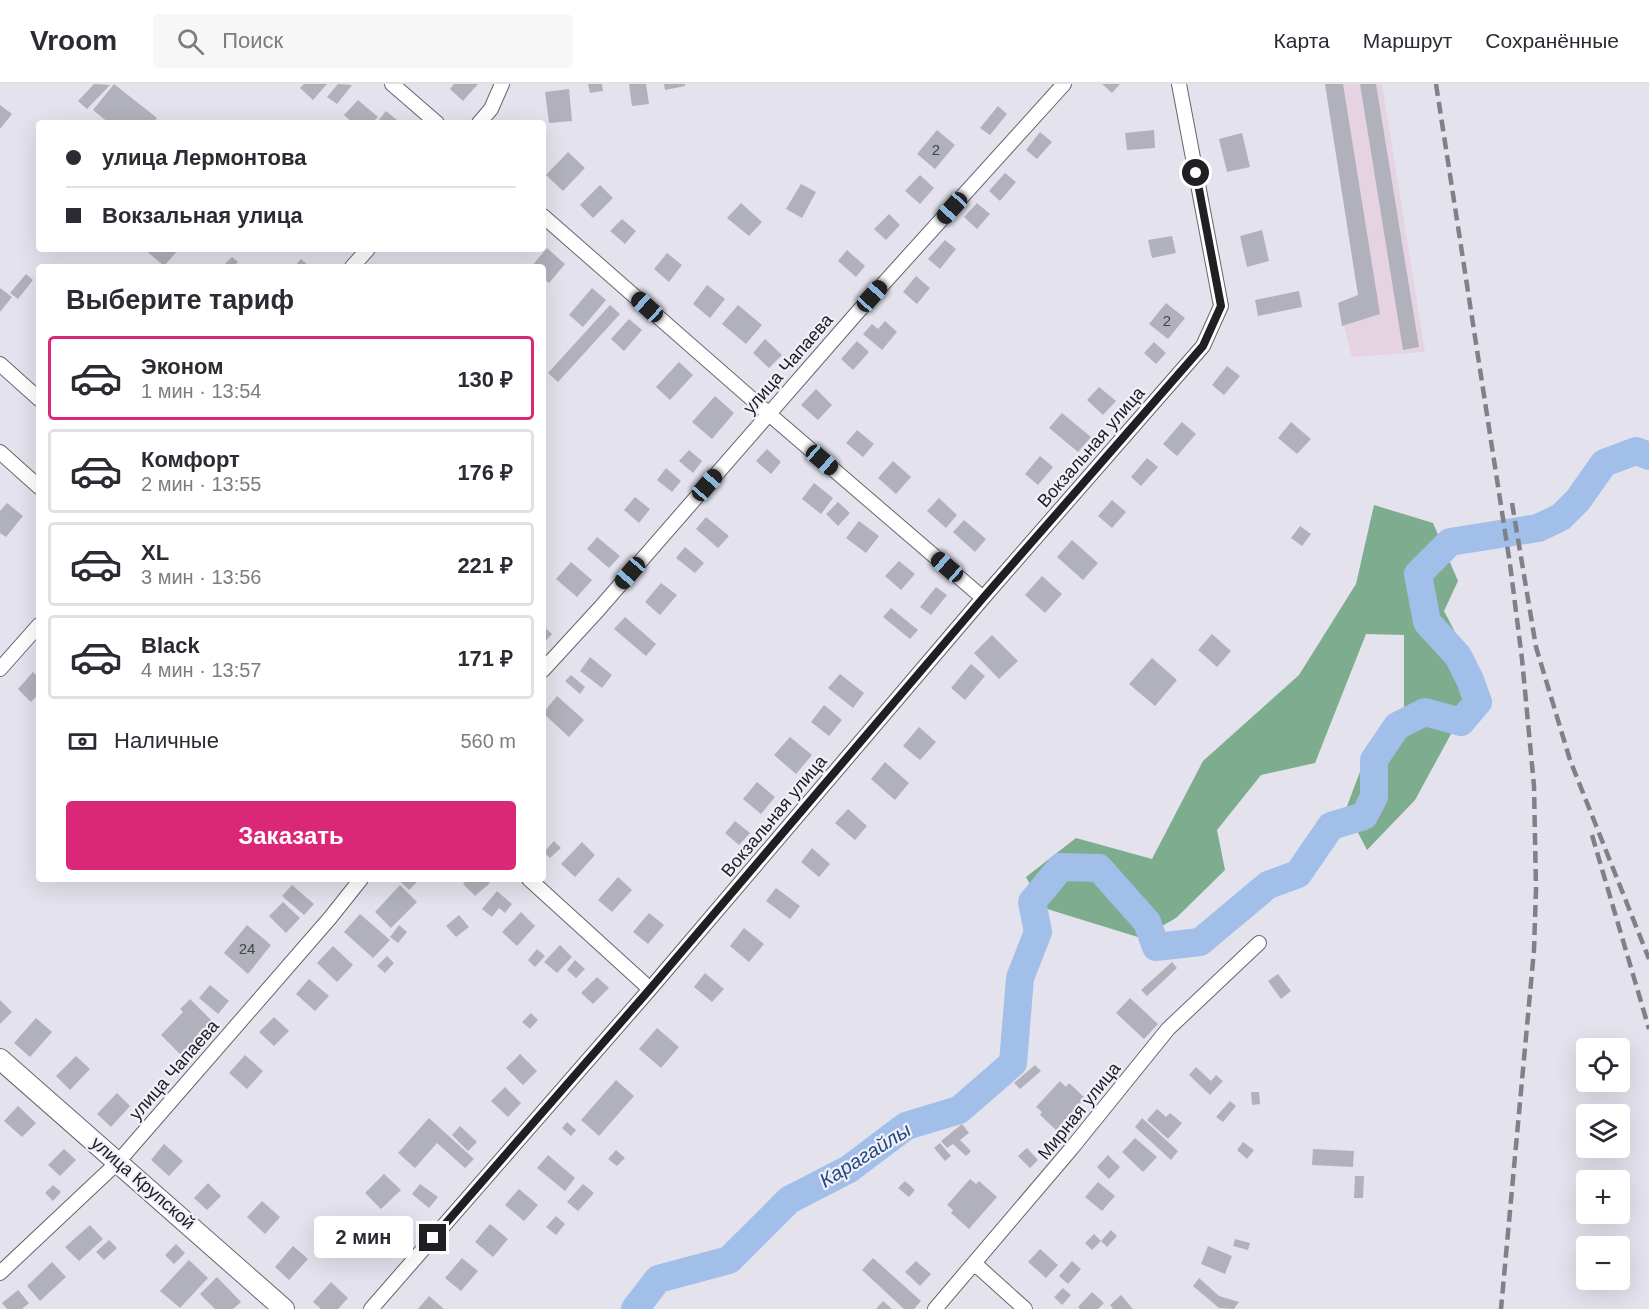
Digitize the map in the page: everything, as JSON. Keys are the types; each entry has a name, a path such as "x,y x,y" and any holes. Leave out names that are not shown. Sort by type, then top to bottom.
{"main road":[{"name":"улица Крупской","path":"0,1059 284,1309"}],"street":[{"path":"392,84 434,120"},
{"path":"482,120 491,109 502,84"},
{"name":"улица Чапаева","path":"546,667 856,314 1064,84"},
{"name":"Вокзальная улица","path":"371,1309 650,989 983,598 1203,346 1221,306 1179,84"},
{"path":"546,219 983,598"},
{"path":"355,264 365,252"},
{"path":"0,364 36,396"},
{"path":"0,452 36,484"},
{"path":"0,669 36,628"},
{"name":"улица Чапаева","path":"0,1273 118,1162 359,882"},
{"path":"532,882 650,989"},
{"name":"Мирная улица","path":"935,1309 1071,1149 1168,1029 1259,943"},
{"path":"974,1263 1025,1309"}],"shaded area":[{"path":"1325,84 1382,84 1425,352 1352,357 1338,303 1358,295"}],"green space":[{"path":"1374,505 1433,523 1458,581 1444,611 1483,686 1451,734 1415,800 1367,850 1346,809 1364,761 1404,707 1404,635 1366,634 1315,763 1261,775 1217,830 1225,870 1176,918 1141,938 1044,908 1026,877 1076,838 1152,859 1203,761 1299,675 1356,584"}],"building":[{"path":"94,84 110,85 87,109 78,101"},
{"path":"114,84 157,118 155,120 105,120 93,110"},
{"path":"304,84 327,84 313,100 300,88"},
{"path":"338,84 352,85 337,104 327,97"},
{"path":"454,84 478,84 463,101 450,89"},
{"path":"588,84 602,84 603,91 590,93"},
{"path":"629,84 646,84 649,104 632,106"},
{"path":"664,84 685,84 685,86 665,90"},
{"path":"1102,84 1120,84 1112,93"},
{"path":"1325,84 1343,84 1380,314 1342,326 1338,303 1358,295"},
{"path":"1360,84 1376,84 1419,347 1403,350"},
{"path":"569,89 572,121 549,123 545,92"},
{"path":"358,100 378,117 375,120 350,120 344,115"},
{"path":"0,105 12,114 0,129"},
{"path":"998,106 1007,114 990,135 980,128"},
{"path":"386,111 397,120 379,120"},
{"path":"937,130 955,145 935,169 917,154"},
{"path":"1154,130 1155,148 1127,150 1125,133"},
{"path":"1040,132 1052,142 1037,159 1026,150"},
{"path":"1242,133 1250,167 1227,172 1219,139"},
{"path":"568,152 585,168 563,191 546,175"},
{"path":"1005,173 1016,182 1000,201 989,191"},
{"path":"920,175 934,188 920,204 905,191"},
{"path":"801,184 816,192 802,218 786,209"},
{"path":"600,185 613,198 593,218 580,205"},
{"path":"741,203 762,222 749,236 727,218"},
{"path":"977,203 990,214 977,229 964,217"},
{"path":"889,214 900,225 886,240 874,229"},
{"path":"622,219 636,231 625,244 610,231"},
{"path":"1262,230 1269,261 1247,267 1240,236"},
{"path":"1172,236 1176,253 1152,258 1148,240"},
{"path":"945,240 956,249 940,269 928,259"},
{"path":"546,249 565,264 549,283 546,280 546,264 534,264 546,252"},
{"path":"847,250 865,266 856,277 838,261"},
{"path":"148,252 176,252 166,264 162,264"},
{"path":"667,253 682,265 669,282 654,269"},
{"path":"232,257 238,262 236,264 225,264"},
{"path":"301,259 307,264 297,264"},
{"path":"26,274 33,280 18,299 10,293"},
{"path":"916,276 930,288 917,304 903,292"},
{"path":"707,285 725,299 710,318 693,304"},
{"path":"0,288 12,297 0,312"},
{"path":"592,288 606,300 583,327 569,315"},
{"path":"1299,291 1302,307 1258,316 1255,300"},
{"path":"1166,303 1185,318 1168,339 1149,324"},
{"path":"610,305 620,314 558,382 548,373"},
{"path":"738,305 762,325 746,344 722,324"},
{"path":"629,319 642,330 624,351 611,339"},
{"path":"885,321 897,332 882,350 863,334 872,324 878,329"},
{"path":"765,339 782,355 769,368 753,353"},
{"path":"857,341 869,352 853,370 841,359"},
{"path":"1154,342 1166,353 1156,364 1144,353"},
{"path":"679,362 693,375 670,400 656,387"},
{"path":"1227,366 1240,376 1224,395 1212,385"},
{"path":"1099,387 1116,401 1103,415 1087,400"},
{"path":"816,389 832,405 818,420 801,405"},
{"path":"715,396 734,413 712,439 692,422"},
{"path":"1062,413 1091,437 1078,452 1049,428"},
{"path":"1182,422 1196,434 1177,456 1163,444"},
{"path":"1291,422 1311,439 1297,454 1278,438"},
{"path":"857,430 874,444 863,457 846,443"},
{"path":"767,449 781,462 771,474 756,461"},
{"path":"689,450 702,461 693,473 679,461"},
{"path":"1040,456 1053,467 1038,485 1025,474"},
{"path":"1147,458 1158,467 1141,486 1131,477"},
{"path":"893,461 911,477 896,494 878,478"},
{"path":"666,468 681,481 672,492 657,480"},
{"path":"814,483 833,498 821,514 802,499"},
{"path":"635,497 650,509 639,523 624,510"},
{"path":"939,498 957,515 946,528 927,511"},
{"path":"1112,500 1126,512 1112,528 1098,516"},
{"path":"838,502 850,513 838,526 826,514"},
{"path":"7,503 23,516 6,537 0,533 0,511"},
{"path":"706,517 729,536 718,548 696,529"},
{"path":"964,520 986,539 975,552 953,532"},
{"path":"859,521 879,536 866,553 846,538"},
{"path":"1300,526 1311,534 1302,546 1291,538"},
{"path":"597,537 620,556 609,568 587,549"},
{"path":"1072,540 1098,563 1083,580 1057,557"},
{"path":"685,547 704,563 695,573 676,558"},
{"path":"899,561 915,574 901,590 885,576"},
{"path":"571,562 592,580 577,597 556,579"},
{"path":"1042,576 1062,594 1045,613 1025,595"},
{"path":"661,583 677,595 660,615 645,602"},
{"path":"936,587 947,595 931,615 920,607"},
{"path":"891,608 918,630 910,639 883,617"},
{"path":"625,617 656,644 646,656 614,629"},
{"path":"546,629 552,634 546,641"},
{"path":"1212,634 1231,651 1217,667 1198,650"},
{"path":"992,635 1018,661 999,679 974,653"},
{"path":"590,657 612,675 602,688 580,671"},
{"path":"1152,658 1177,680 1155,706 1129,684"},
{"path":"971,664 985,676 965,700 951,688"},
{"path":"33,672 36,675 36,697 31,702 18,689"},
{"path":"840,674 864,693 853,708 828,688"},
{"path":"571,675 585,687 580,694 565,681"},
{"path":"557,696 584,720 569,737 546,716 546,709"},
{"path":"824,705 842,720 829,736 811,722"},
{"path":"919,727 936,742 920,760 903,746"},
{"path":"790,737 812,755 796,774 774,755"},
{"path":"885,762 909,783 895,800 871,779"},
{"path":"757,782 775,797 761,814 743,799"},
{"path":"848,809 867,826 855,840 835,823"},
{"path":"735,821 750,833 739,845 725,833"},
{"path":"554,841 561,848 550,858 546,854 546,850"},
{"path":"582,842 595,855 575,877 561,864"},
{"path":"812,848 830,864 819,877 801,862"},
{"path":"618,877 632,890 612,912 598,900"},
{"path":"401,882 417,882 409,890"},
{"path":"465,882 490,883 475,896 463,884"},
{"path":"292,885 314,904 304,915 282,896"},
{"path":"400,885 417,902 391,928 375,912"},
{"path":"776,888 800,906 790,919 766,901"},
{"path":"497,891 512,904 505,913 499,908 492,917 482,909"},
{"path":"283,902 300,918 286,933 269,916"},
{"path":"521,912 535,926 517,946 502,932"},
{"path":"649,913 664,925 648,944 633,932"},
{"path":"360,914 390,940 373,958 344,932"},
{"path":"459,915 469,927 456,937 446,926"},
{"path":"247,925 271,945 248,974 224,953"},
{"path":"399,925 407,932 398,943 390,937"},
{"path":"744,928 764,944 749,962 730,946"},
{"path":"560,945 572,957 557,973 544,962"},
{"path":"333,946 353,965 337,982 317,963"},
{"path":"537,949 545,956 535,967 528,960"},
{"path":"387,956 394,963 385,973 377,966"},
{"path":"575,960 585,969 576,978 567,970"},
{"path":"1172,962 1177,968 1147,996 1141,990"},
{"path":"705,973 724,989 712,1002 694,987"},
{"path":"1278,974 1291,991 1281,999 1268,981"},
{"path":"597,977 609,988 593,1004 581,993"},
{"path":"309,979 329,996 315,1011 296,994"},
{"path":"210,985 229,1001 218,1014 199,998"},
{"path":"1130,998 1158,1024 1144,1039 1116,1013"},
{"path":"190,999 215,1024 181,1055 161,1035 183,1012 180,1009"},
{"path":"0,1000 12,1012 0,1024"},
{"path":"531,1013 538,1020 530,1029 522,1022"},
{"path":"274,1017 289,1031 274,1046 259,1032"},
{"path":"36,1018 52,1032 30,1057 14,1043"},
{"path":"657,1028 679,1047 661,1068 639,1049"},
{"path":"520,1054 537,1071 523,1085 506,1068"},
{"path":"245,1055 263,1071 247,1089 229,1073"},
{"path":"76,1056 90,1069 70,1090 56,1076"},
{"path":"1035,1065 1041,1071 1020,1089 1014,1083"},
{"path":"1196,1067 1211,1081 1216,1075 1223,1081 1210,1095 1189,1075"},
{"path":"616,1080 634,1096 599,1136 581,1120"},
{"path":"1060,1081 1066,1087 1069,1083 1085,1098 1056,1130 1040,1115 1042,1112 1036,1107"},
{"path":"505,1087 521,1103 508,1117 491,1101"},
{"path":"1251,1092 1259,1092 1260,1104 1252,1105"},
{"path":"117,1093 130,1106 111,1127 97,1114"},
{"path":"1230,1101 1236,1106 1223,1122 1216,1117"},
{"path":"18,1106 36,1123 22,1137 4,1121"},
{"path":"1157,1109 1166,1117 1170,1113 1182,1123 1168,1139 1147,1120"},
{"path":"429,1118 474,1159 465,1168 437,1143 415,1168 398,1153"},
{"path":"1142,1118 1178,1151 1171,1160 1135,1127"},
{"path":"567,1122 576,1130 571,1136 562,1128"},
{"path":"962,1124 969,1133 960,1140 971,1151 966,1156 953,1144 947,1148 941,1141"},
{"path":"460,1126 477,1142 468,1151 452,1135"},
{"path":"1135,1138 1157,1157 1143,1172 1122,1152"},
{"path":"1243,1142 1254,1150 1247,1159 1237,1150"},
{"path":"940,1143 951,1156 945,1161 934,1148"},
{"path":"164,1144 183,1161 169,1176 151,1160"},
{"path":"1027,1148 1038,1160 1030,1168 1018,1156"},
{"path":"64,1149 76,1160 60,1176 48,1165"},
{"path":"1313,1149 1354,1151 1353,1167 1312,1165"},
{"path":"616,1150 625,1158 617,1166 608,1159"},
{"path":"548,1155 575,1178 565,1191 537,1168"},
{"path":"1108,1155 1120,1167 1109,1179 1097,1167"},
{"path":"384,1174 401,1190 381,1209 365,1193"},
{"path":"1355,1176 1364,1176 1363,1198 1354,1198"},
{"path":"970,1179 976,1184 979,1181 997,1197 969,1229 951,1213 953,1210 947,1205"},
{"path":"905,1181 915,1190 909,1197 898,1188"},
{"path":"1098,1182 1115,1196 1102,1211 1085,1197"},
{"path":"208,1183 221,1196 207,1210 194,1198"},
{"path":"420,1184 438,1197 429,1208 412,1194"},
{"path":"583,1184 594,1193 578,1211 567,1202"},
{"path":"53,1185 61,1192 53,1201 45,1193"},
{"path":"519,1189 538,1205 524,1221 505,1205"},
{"path":"262,1201 280,1217 265,1234 247,1217"},
{"path":"556,1216 565,1224 556,1235 546,1227"},
{"path":"490,1224 508,1239 493,1257 475,1242"},
{"path":"90,1225 103,1239 79,1261 65,1247"},
{"path":"1111,1230 1117,1236 1107,1247 1101,1241"},
{"path":"1094,1234 1101,1241 1092,1250 1085,1243"},
{"path":"1235,1239 1250,1243 1248,1250 1233,1246"},
{"path":"109,1240 117,1248 104,1260 96,1252"},
{"path":"176,1244 185,1253 174,1264 165,1255"},
{"path":"293,1246 308,1259 289,1280 275,1267"},
{"path":"1208,1246 1232,1256 1225,1274 1201,1264"},
{"path":"1040,1249 1058,1265 1046,1278 1028,1262"},
{"path":"462,1258 478,1271 461,1291 445,1278"},
{"path":"873,1258 921,1301 914,1309 904,1309 862,1270"},
{"path":"189,1260 208,1278 180,1308 160,1291"},
{"path":"916,1261 931,1274 920,1286 905,1272"},
{"path":"1072,1261 1081,1269 1068,1284 1059,1276"},
{"path":"52,1262 66,1277 40,1301 27,1286"},
{"path":"217,1277 241,1302 233,1309 215,1309 200,1294"},
{"path":"1199,1278 1219,1296 1239,1302 1234,1309 1219,1308 1193,1286"},
{"path":"331,1282 348,1298 338,1309 321,1309 313,1302"},
{"path":"1063,1288 1071,1295 1062,1305 1054,1297"},
{"path":"18,1290 29,1303 22,1309 7,1309 2,1303"},
{"path":"1092,1292 1104,1303 1098,1309 1080,1309 1078,1307"},
{"path":"1121,1295 1133,1309 1113,1309 1110,1305"},
{"path":"429,1296 444,1309 418,1309"},
{"path":"883,1301 892,1309 876,1309"}],"waterway":[{"name":"Карагайлы","path":"635,1309 658,1279 729,1260 789,1200 849,1169 906,1126 959,1110 1013,1063 1020,978 1038,932 1032,902 1061,867 1099,868 1147,922 1156,947 1200,942 1268,885 1298,874 1331,826 1364,816 1374,797 1374,760 1397,726 1425,712 1461,722 1478,702 1458,656 1427,622 1418,574 1450,542 1538,528 1561,517 1578,500 1604,463 1636,451 1649,456"}],"railway":[{"path":"1436,84 1510,564 1534,786 1536,889 1534,950 1501,1309"},
{"path":"1512,503 1536,647 1570,760 1649,959"},
{"path":"1592,835 1649,1029"}],"route":[{"path":"433,1238 650,989 983,598 1203,346 1221,306 1196,173"}]}
